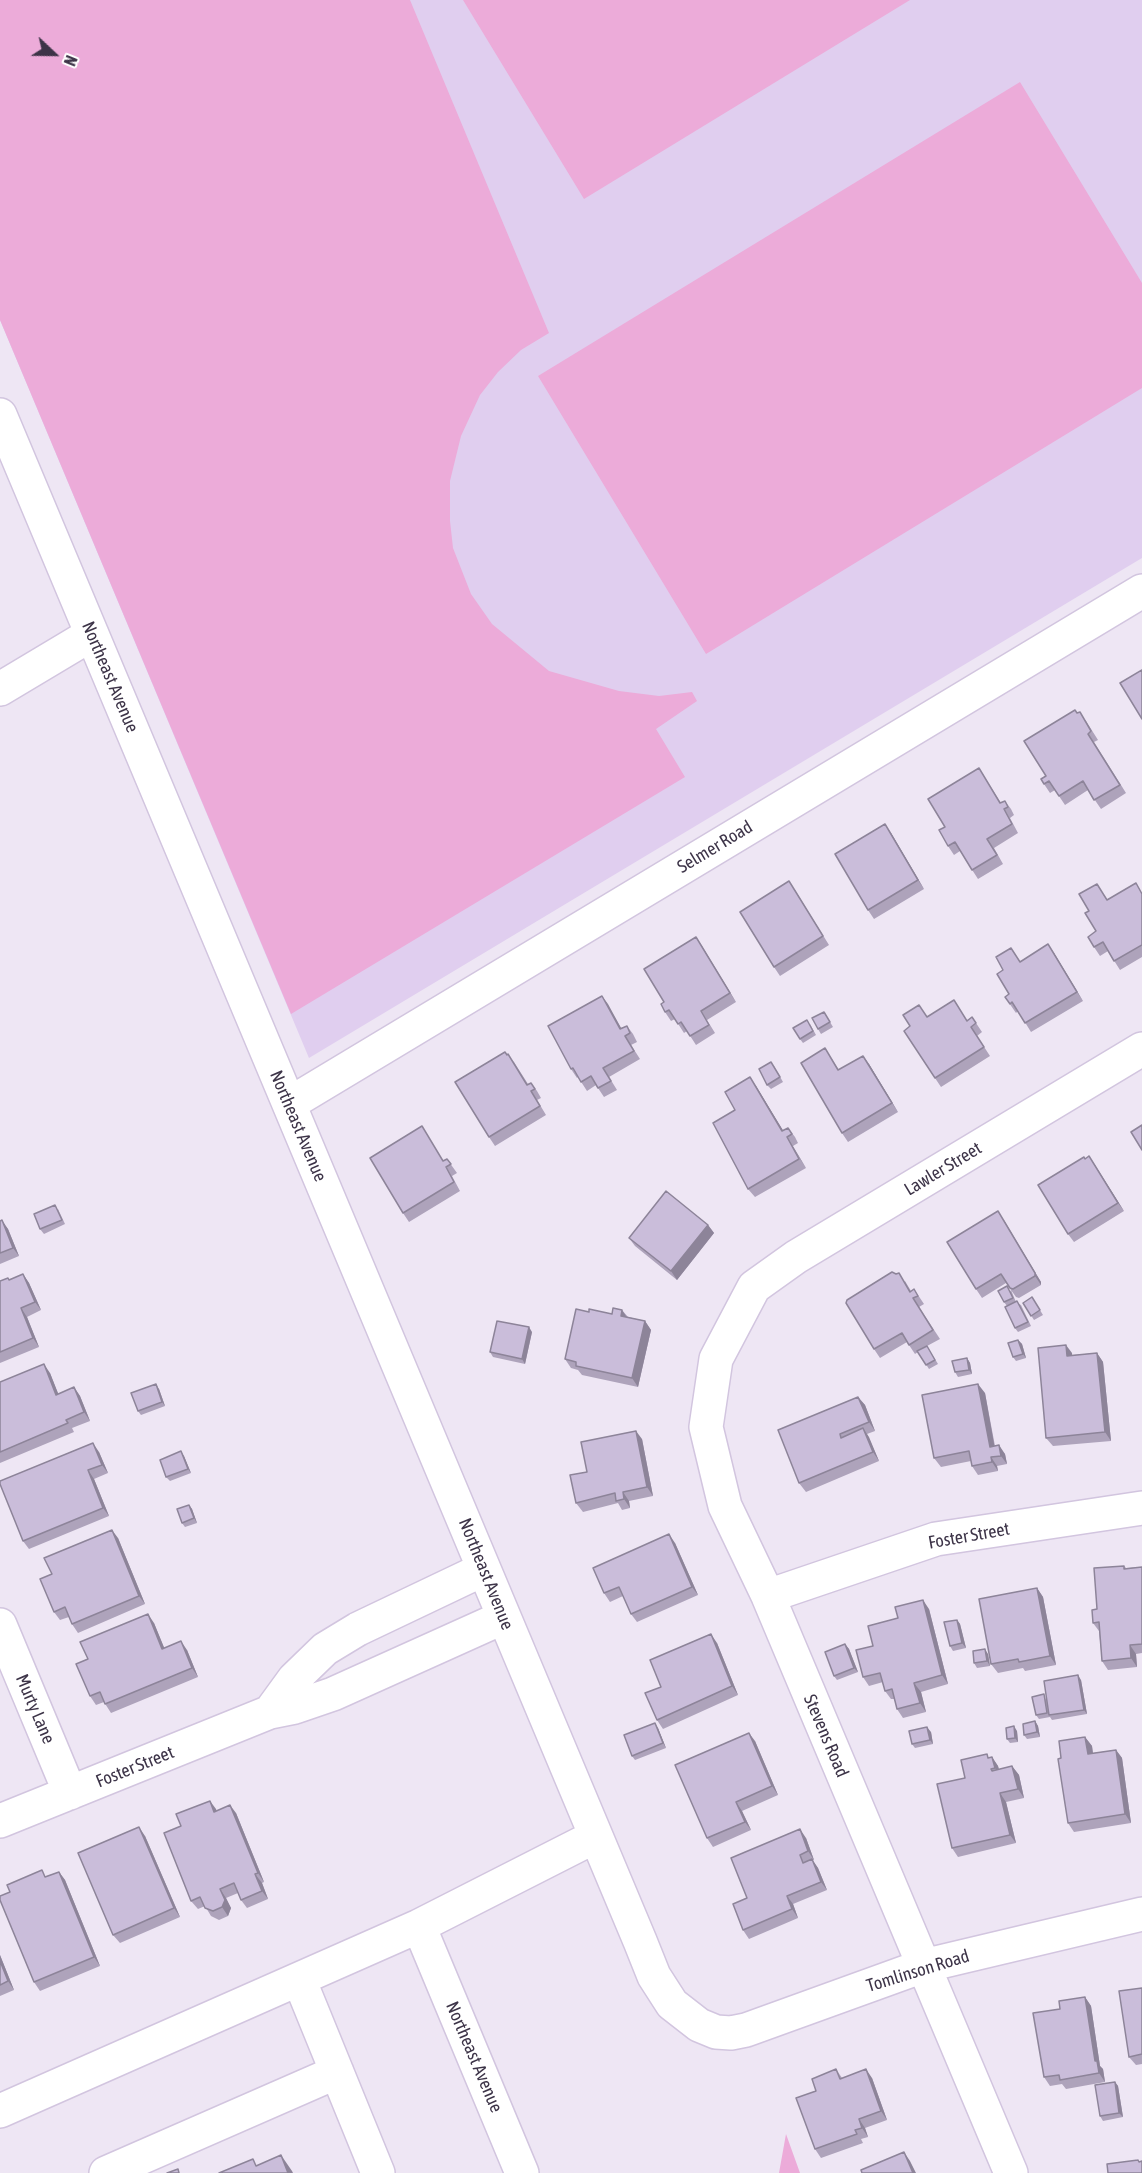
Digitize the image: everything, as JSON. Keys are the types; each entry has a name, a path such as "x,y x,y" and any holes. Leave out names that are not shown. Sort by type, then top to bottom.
{"street":[{"name":"Northeast Avenue","path":"0,415 654,1976 672,2004 699,2025"},
{"name":"Selmer Road","path":"289,1104 1142,591"},
{"path":"0,688 92,634"},
{"name":"Lawler Street","path":"750,1295 754,1287 796,1257 1142,1049"},
{"name":"Stevens Road","path":"750,1295 716,1359 706,1427 725,1506 768,1596 1011,2173"},
{"name":"Foster Street","path":"768,1596 936,1539 1142,1508"},
{"path":"270,1712 294,1679 326,1649 358,1629 484,1569"},
{"name":"Foster Street","path":"0,1821 270,1712 295,1707 333,1694 504,1617"},
{"name":"Murty Lane","path":"0,1625 70,1793"},
{"path":"0,2111 419,1926 596,1836"},
{"name":"Tomlinson Road","path":"699,2025 731,2033 746,2030 923,1966 1142,1914"},
{"name":"Northeast Avenue","path":"419,1926 522,2173"},
{"path":"299,1979 378,2173"},
{"path":"106,2173 337,2072"}],"shaded area":[{"path":"0,0 1142,0 1142,558 309,1058 0,320"},
{"path":"0,0 410,0 549,333 521,350 498,372 480,395 461,436 450,481 450,521 453,548 471,594 492,624 549,671 619,691 659,696 692,692 697,701 656,729 685,777 291,1014 0,320"},
{"path":"463,0 910,0 584,199"},
{"path":"1020,82 1142,283 1142,388 706,654 538,376"},
{"path":"786,2134 800,2173 779,2173"}],"building":[{"path":"1142,670 1142,719 1120,683"},
{"path":"1075,710 1077,713 1080,712 1091,731 1088,734 1120,785 1094,800 1083,781 1059,796 1049,781 1044,784 1041,779 1046,776 1024,741"},
{"path":"979,768 1000,803 1005,801 1008,807 1004,809 1012,824 987,839 997,855 972,870 955,842 948,846 939,830 945,827 928,799"},
{"path":"885,824 918,880 868,910 835,854"},
{"path":"789,881 823,936 774,967 740,912"},
{"path":"1136,883 1142,894 1142,945 1114,961 1103,942 1094,947 1088,937 1096,931 1085,913 1089,911 1079,894 1097,884 1107,900"},
{"path":"696,937 730,993 701,1011 709,1025 690,1036 669,1010 665,1012 661,1004 664,1002 644,969"},
{"path":"1048,944 1077,992 1025,1023 1012,1002 1010,1004 1005,997 1009,994 997,974 1003,970 996,957 1011,948 1020,962"},
{"path":"602,996 620,1029 627,1026 630,1033 625,1036 634,1051 603,1068 611,1081 598,1088 591,1076 581,1082 573,1068 571,1069 548,1026"},
{"path":"954,1000 967,1021 972,1017 976,1023 971,1027 984,1047 935,1078 904,1031 910,1026 903,1015 919,1005 927,1017"},
{"path":"824,1012 830,1022 818,1029 812,1018"},
{"path":"807,1020 813,1031 800,1039 793,1028"},
{"path":"825,1048 838,1070 863,1056 892,1103 842,1133 801,1063"},
{"path":"505,1052 527,1085 531,1083 535,1089 531,1091 540,1106 489,1137 455,1082"},
{"path":"771,1062 780,1077 767,1085 759,1069"},
{"path":"750,1077 782,1131 788,1128 792,1134 787,1137 799,1159 748,1189 713,1123 735,1110 725,1092"},
{"path":"1142,1125 1142,1150 1131,1132"},
{"path":"422,1126 443,1161 447,1159 451,1164 446,1167 454,1182 403,1213 370,1158"},
{"path":"1089,1156 1118,1203 1068,1234 1038,1185"},
{"path":"666,1191 708,1225 671,1271 629,1238"},
{"path":"55,1205 62,1220 40,1229 34,1214"},
{"path":"998,1211 1035,1276 1013,1289 1001,1274 976,1289 947,1242"},
{"path":"2,1220 13,1248 0,1253 0,1221"},
{"path":"892,1272 899,1273 910,1292 914,1289 918,1296 913,1298 933,1330 909,1345 902,1333 874,1349 846,1303 847,1300"},
{"path":"23,1274 35,1302 21,1308 33,1338 0,1352 0,1281"},
{"path":"1007,1286 1013,1298 1004,1302 998,1291"},
{"path":"1032,1297 1040,1310 1031,1316 1023,1303"},
{"path":"1017,1301 1028,1322 1015,1328 1005,1307"},
{"path":"613,1308 622,1310 621,1316 645,1321 632,1378 576,1366 576,1362 565,1359 576,1309 612,1314"},
{"path":"497,1321 529,1327 522,1359 490,1352"},
{"path":"1018,1340 1023,1354 1013,1357 1008,1343"},
{"path":"1066,1345 1067,1356 1097,1353 1105,1432 1046,1438 1038,1348"},
{"path":"927,1346 935,1360 926,1365 917,1351"},
{"path":"967,1358 969,1370 955,1372 952,1361"},
{"path":"44,1364 56,1395 74,1387 84,1412 66,1420 68,1423 0,1452 0,1382"},
{"path":"156,1384 162,1402 138,1411 131,1393"},
{"path":"978,1384 990,1447 999,1445 1001,1456 991,1457 992,1462 972,1466 969,1451 934,1458 922,1395"},
{"path":"858,1397 869,1422 840,1434 841,1438 863,1428 873,1452 799,1483 778,1430"},
{"path":"636,1431 647,1487 623,1492 624,1499 616,1501 615,1493 576,1503 570,1475 587,1472 581,1442"},
{"path":"93,1443 102,1465 88,1470 103,1508 23,1541 0,1481"},
{"path":"181,1451 188,1469 166,1477 160,1460"},
{"path":"189,1505 194,1518 182,1523 177,1509"},
{"path":"112,1530 139,1596 72,1624 65,1607 54,1612 40,1579 52,1574 44,1558"},
{"path":"669,1534 692,1587 631,1614 619,1587 604,1593 593,1568"},
{"path":"1124,1566 1124,1569 1142,1567 1142,1644 1130,1645 1131,1658 1102,1661 1099,1622 1093,1623 1092,1610 1097,1609 1094,1568"},
{"path":"1037,1588 1050,1656 991,1664 979,1599"},
{"path":"923,1600 942,1675 914,1683 920,1703 897,1709 892,1689 885,1691 880,1673 863,1677 856,1650 873,1646 868,1626 898,1618 895,1607"},
{"path":"148,1614 162,1649 181,1641 192,1668 105,1704 100,1692 90,1696 76,1664 88,1659 80,1642"},
{"path":"957,1620 962,1643 950,1646 944,1622"},
{"path":"711,1634 732,1686 657,1720 645,1693 661,1687 650,1660"},
{"path":"845,1644 854,1668 834,1676 825,1652"},
{"path":"985,1649 987,1661 974,1663 973,1651"},
{"path":"1078,1675 1084,1710 1049,1715 1044,1681"},
{"path":"1044,1694 1047,1713 1036,1715 1032,1697"},
{"path":"1035,1721 1037,1732 1024,1735 1023,1724"},
{"path":"655,1723 663,1743 632,1756 624,1735"},
{"path":"1014,1726 1015,1738 1007,1739 1006,1728"},
{"path":"927,1727 930,1740 912,1744 909,1731"},
{"path":"749,1733 772,1786 736,1802 745,1822 707,1838 675,1765"},
{"path":"1085,1737 1088,1754 1116,1750 1125,1814 1068,1823 1058,1759 1061,1758 1059,1741"},
{"path":"987,1754 988,1758 992,1757 995,1768 991,1769 992,1771 1012,1766 1018,1789 1000,1793 1010,1835 952,1848 937,1784 965,1778 961,1760"},
{"path":"210,1801 214,1812 230,1805 258,1873 255,1874 262,1891 241,1900 234,1883 220,1889 225,1900 222,1907 213,1911 205,1908 200,1897 191,1901 164,1833 181,1826 176,1814"},
{"path":"139,1827 174,1908 113,1935 78,1853"},
{"path":"800,1829 808,1851 800,1855 803,1863 812,1859 821,1882 787,1896 792,1909 743,1930 733,1904 747,1898 731,1858"},
{"path":"42,1870 45,1877 59,1872 94,1957 34,1982 0,1896 10,1892 7,1885"},
{"path":"0,1961 8,1981 0,1985"},
{"path":"1142,1988 1142,2054 1129,2057 1119,1991"},
{"path":"1085,1997 1099,2073 1060,2080 1059,2075 1044,2077 1033,2013 1060,2009 1059,2001"},
{"path":"836,2069 840,2079 866,2069 881,2111 859,2119 862,2128 855,2130 857,2134 815,2149 796,2098 816,2091 812,2079"},
{"path":"1115,2082 1119,2113 1100,2116 1095,2085"},
{"path":"904,2152 913,2173 862,2173 861,2170"},
{"path":"281,2155 288,2173 219,2173 253,2159 256,2166"},
{"path":"1142,2161 1142,2173 1108,2173 1107,2164"},
{"path":"178,2169 179,2173 167,2173"}]}
